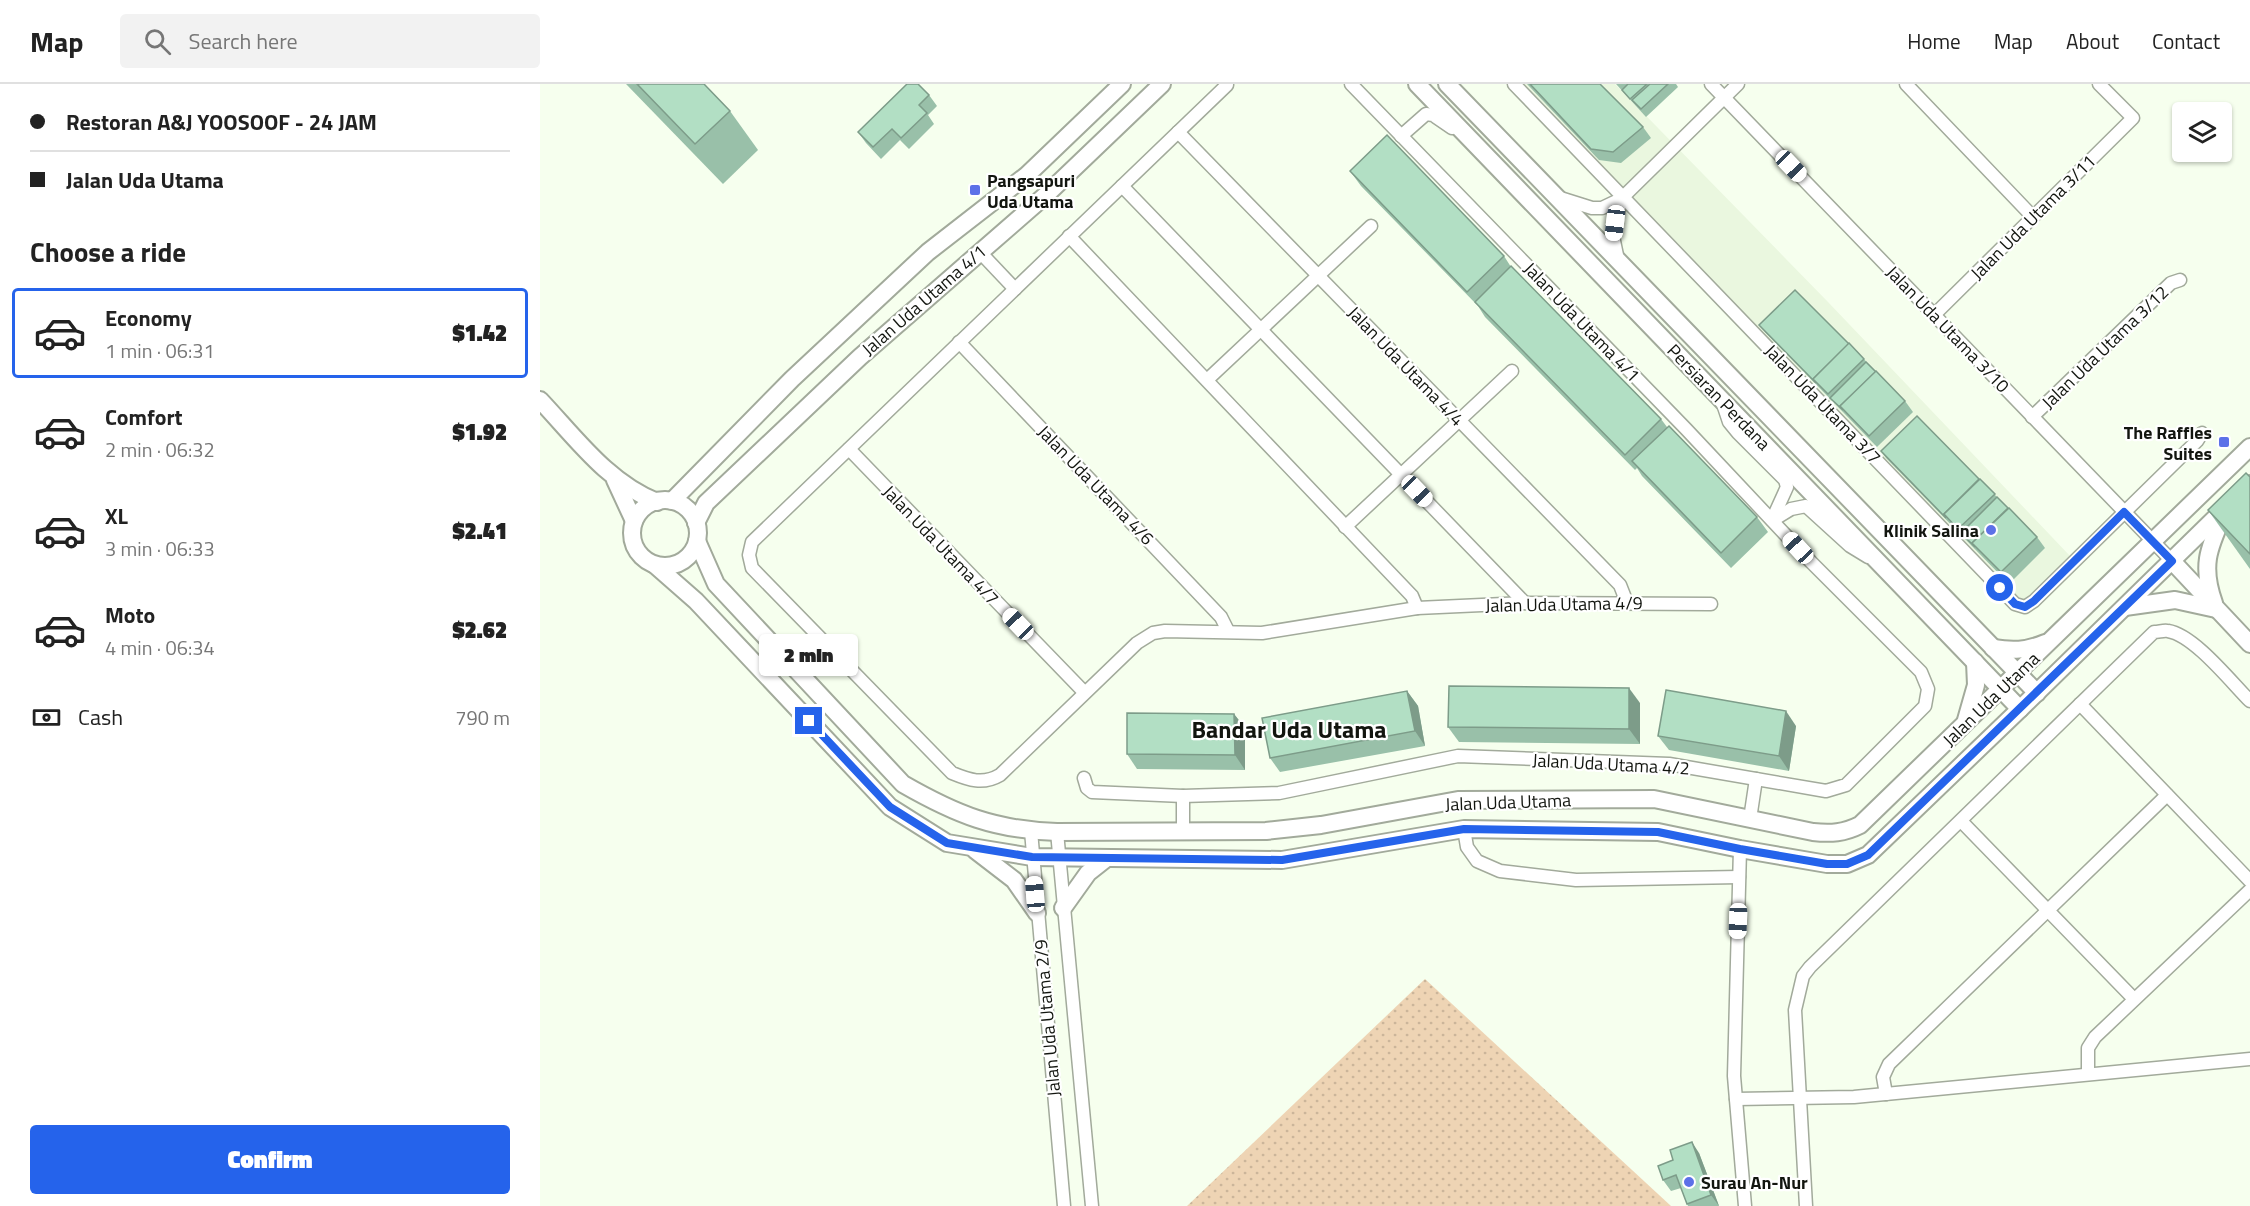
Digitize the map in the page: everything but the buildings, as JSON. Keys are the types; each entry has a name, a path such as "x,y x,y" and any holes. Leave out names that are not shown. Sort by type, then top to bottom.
{"street":[{"name":"Jalan Uda Utama 4/1","path":"664,501 928,252 1027,175 1122,84"},
{"name":"Jalan Uda Utama 4/1","path":"696,523 706,503 860,357 1047,194 1162,84"},
{"name":"Jalan Uda Utama 4/1","path":"1351,84 1811,562"},
{"name":"Persiaran Perdana","path":"1417,84 2020,710"},
{"name":"Persiaran Perdana","path":"1447,84 2037,693"},
{"name":"Jalan Uda Utama 3/7","path":"1514,84 2015,604 2025,607 2034,601 2124,512"},
{"name":"Jalan Uda Utama 3/10","path":"1711,84 2172,561"},
{"path":"1556,197 1592,208 1602,208 1622,198 1738,84"},
{"path":"1906,84 2033,217"},
{"name":"Jalan Uda Utama 3/11","path":"1934,315 2133,118 2099,84"},
{"path":"849,449 1227,85"},
{"path":"1401,136 1426,114 1433,115 1477,146"},
{"name":"Jalan Uda Utama 4/4","path":"1178,132 1620,585 1627,603"},
{"path":"1122,186 1525,603"},
{"path":"1618,260 1613,236 1622,198"},
{"path":"1207,380 1371,226"},
{"path":"1070,236 1412,596 1417,608"},
{"path":"980,251 1015,289"},
{"name":"Jalan Uda Utama 3/12","path":"2032,417 2171,283 2180,280"},
{"name":"Jalan Uda Utama 4/6","path":"959,342 1221,617 1228,631"},
{"path":"1346,527 1512,371"},
{"path":"1721,399 1730,422 1738,433 1785,480 1783,499 1772,520"},
{"path":"540,400 614,477 641,496 664,501 682,506 691,513 696,523 697,541 693,551 686,559 666,566 655,565 646,560 634,545 632,536 634,522 647,506 664,501"},
{"path":"2124,512 2202,433"},
{"name":"Jalan Uda Utama","path":"697,541 716,584 903,784 938,804 982,822 1031,831 1057,832 1266,831 1321,825 1458,800 1654,799 1813,832 1834,834 1849,831 1860,825 2250,447"},
{"name":"Jalan Uda Utama 4/9","path":"849,449 752,542 749,555 753,568 952,773 976,781 991,780 1000,775 1084,692 1137,643 1153,633 1165,631 1262,633 1417,608 1525,603 1711,604"},
{"name":"Jalan Uda Utama 4/7","path":"849,449 1084,692"},
{"path":"614,477 634,522"},
{"name":"Jalan Uda Utama","path":"655,565 696,601 890,807 947,843 1032,857 1282,860 1464,829 1658,832 1827,864 1847,864 1868,855 2020,710 2250,484"},
{"path":"1772,520 1791,509 1806,506 1850,546 1882,566"},
{"path":"2216,609 2207,580 2206,560 2227,507"},
{"path":"2172,561 2250,644"},
{"name":"Jalan Uda Utama 4/2","path":"1084,778 1087,788 1092,792 1183,796 1279,793 1458,756 1669,764 1826,791 1846,785 1925,706 1928,689 1921,672 1811,562"},
{"path":"2125,607 2175,600 2216,609"},
{"path":"1806,1206 1795,1010 1803,976 2154,632 2167,630 2183,636 2197,647 2250,701"},
{"path":"1993,648 2012,651 2031,650 2051,641"},
{"path":"1965,724 1976,685 1975,662"},
{"path":"2080,704 2250,881"},
{"path":"1749,819 1756,779"},
{"path":"1886,1094 1883,1077 1889,1064 2167,795"},
{"path":"1183,796 1183,831"},
{"path":"1961,821 2134,999"},
{"path":"1464,829 1467,847 1477,861 1500,871 1576,880 1739,877"},
{"name":"Jalan Uda Utama 2/9","path":"1031,831 1064,1206"},
{"name":"Jalan Uda Utama 2/9","path":"1057,832 1092,1206"},
{"path":"970,847 1014,880 1037,913"},
{"path":"1740,849 1734,1076 1745,1206"},
{"path":"1063,908 1088,873 1107,858"},
{"path":"2088,1074 2088,1048 2095,1037 2250,890"},
{"path":"1736,1100 1854,1097 2250,1059"}],"shaded area":[{"path":"1521,84 1615,84 1828,302 2070,556 2030,597 2023,601 2018,600 1621,185"},
{"path":"1425,979 1671,1206 1187,1206"}],"place":[{"name":"Pangsapuri Uda Utama","path":"975,190"},
{"name":"The Raffles Suites","path":"2224,442"},
{"name":"Klinik Salina","path":"1991,530"},
{"name":"Surau An-Nur","path":"1689,1182"}],"district":[{"name":"Bandar Uda Utama","path":"1289,729"}],"route":[{"path":"809,721 890,807 947,843 1032,857 1282,860 1464,829 1658,832 1783,857 1827,864 1847,864 1868,855 2172,561 2124,512 2034,601 2025,607 2015,604 2000,588"}]}
